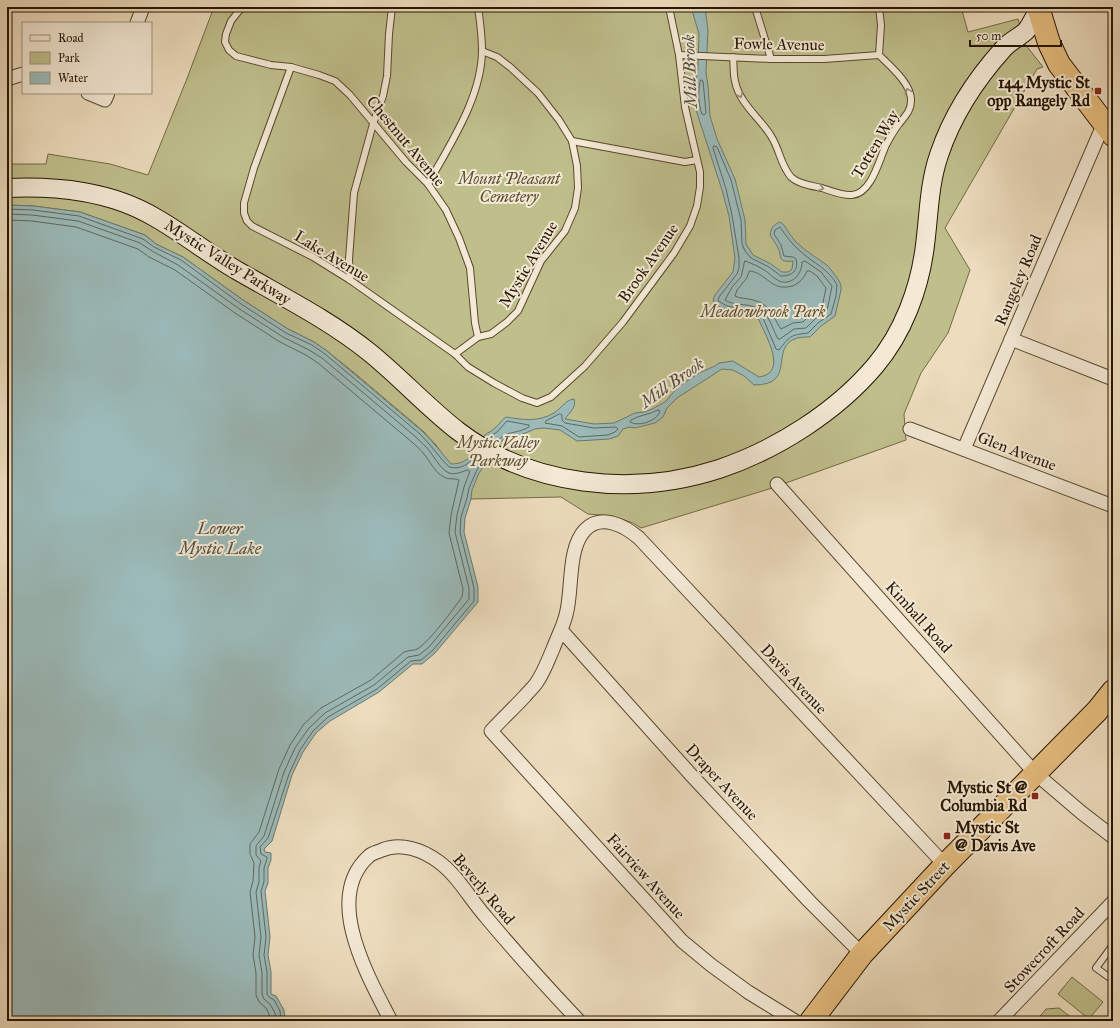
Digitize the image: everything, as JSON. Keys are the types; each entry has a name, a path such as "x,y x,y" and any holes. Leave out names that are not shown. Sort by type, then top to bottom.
{"highway":[{"path":"1039,8 1049,43 1059,64 1109,129"},
{"name":"Mystic Street","path":"811,1021 862,954 945,865 1097,711 1113,691"}],"main road":[{"name":"Mystic Valley Parkway","path":"7,188 69,189 111,198 155,217 206,252 324,321 346,336 378,360 444,419 473,442 499,456 541,472 591,482 630,484 657,483 704,474 751,456 798,431 854,389 879,362 906,317 923,263 933,175 946,136 969,93 981,76 1007,44 1026,31 1039,8"}],"street":[{"path":"137,22 143,7"},
{"path":"7,79 22,74"},
{"path":"93,94 107,97"},
{"name":"Rangeley Road","path":"964,449 1011,339 1109,129"},
{"path":"1011,339 1113,379"},
{"name":"Glen Avenue","path":"910,429 1113,506"},
{"name":"Kimball Road","path":"777,484 1035,773 1113,837"},
{"name":"Davis Avenue","path":"561,630 570,598 574,556 579,539 584,531 597,523 613,523 631,531 945,865"},
{"name":"Fairview Avenue","path":"561,630 546,667 537,683 491,731 682,941 711,965 748,992 795,1021"},
{"name":"Draper Avenue","path":"561,630 692,776 810,902 862,954"},
{"name":"Beverly Road","path":"391,1021 368,976 352,934 349,889 357,870 369,856 386,848 406,846 423,852 439,862 458,881 484,916 579,1021"},
{"name":"Stowecroft Road","path":"999,1021 1112,906"}],"lane":[{"name":"Chestnut Avenue","path":"242,7 231,21 226,34 225,42 229,50 236,56 254,61 291,67 335,81 350,95 406,162 428,184 446,210 459,238 470,268 475,323 478,337"},
{"path":"350,280 349,259 354,193 373,124 383,96 387,76 392,7"},
{"path":"428,184 462,121 474,95 480,71 482,51 481,26 478,7"},
{"name":"Brook Avenue","path":"538,403 551,398 585,366 623,322 674,253 690,226 697,206 700,187 700,172 685,107 679,55 669,7"},
{"path":"755,7 771,59"},
{"path":"879,7 881,25 879,55"},
{"name":"Mystic Avenue","path":"455,354 478,337 491,334 507,322 518,311 542,261 565,231 575,208 578,188 577,166 572,141 559,120 538,93 510,67 497,57 482,51"},
{"name":"Fowle Avenue","path":"679,55 771,59 824,59 879,55"},
{"name":"Totten Way","path":"733,57 735,82 744,102 769,133 778,149 782,165 792,178 804,183 851,195 859,193 866,188 872,179 886,144 898,125 910,112 912,100 907,86 894,69 879,55"},
{"name":"Lake Avenue","path":"291,67 254,168 244,203 244,213 247,221 252,226 313,257 350,280 455,354 468,367 522,398 538,403"},
{"path":"572,141 686,162 697,160"},
{"path":"1113,946 1096,968 1113,980"}],"green space":[{"path":"214,7 961,7 968,32 1018,19 1025,44 1043,67 1037,69 945,228 970,270 948,333 921,373 904,414 906,440 769,489 641,528 633,523 612,516 588,514 561,497 471,499 461,480 436,445 423,431 358,376 314,342 288,329 243,300 183,257 156,244 145,235 80,212 33,206 7,205 7,164 46,164 48,154 110,164 148,175"},
{"path":"1072,977 1103,1002 1089,1019 1058,994"},
{"path":"1059,1008 1076,1021 1036,1021 1046,1009"}],"water":[{"name":"Lower Mystic Lake","path":"691,7 705,7 708,31 706,72 710,116 717,139 735,179 745,220 746,244 753,255 771,264 782,272 788,272 792,269 793,261 782,260 779,250 770,235 776,224 780,222 784,225 795,241 828,266 838,279 841,285 841,290 835,316 821,326 810,337 797,338 789,343 784,349 779,373 775,379 767,383 754,385 744,376 733,370 722,369 677,398 667,408 663,417 655,423 635,428 629,427 623,429 618,436 609,439 577,441 560,430 544,428 535,429 520,435 508,437 499,444 479,473 472,490 471,499 465,518 464,532 478,587 478,602 435,653 422,664 413,664 379,692 330,721 316,733 303,752 292,775 272,841 264,849 265,852 271,853 271,860 268,868 268,883 265,891 270,937 268,955 271,972 271,994 276,996 284,1010 285,1021 7,1021 7,205 34,206 80,212 145,235 156,244 183,257 243,300 288,329 314,342 327,351 423,432 451,464 464,461 468,458 485,435 494,429 506,417 525,419 543,418 554,413 566,403 574,399 575,402 572,410 565,419 594,424 614,423 635,413 652,409 665,402 678,387 699,373 719,363 733,361 759,377 768,374 772,369 774,361 770,344 759,320 749,314 720,307 715,304 713,300 715,295 733,272 735,258 729,216 696,110 694,95 698,67 699,34"}],"place":[{"name":"144 Mystic St opp Rangely Rd","path":"1098,91"},
{"name":"Mystic St @ Columbia Rd","path":"1035,796"},
{"name":"Mystic St @ Davis Ave","path":"947,836"}],"water label":[{"name":"Mill Brook","path":"690,71"},
{"name":"Mill Brook","path":"672,383"}],"park label":[{"name":"Mount Pleasant Cemetery","path":"509,187"},
{"name":"Meadowbrook Park","path":"763,311"}]}
